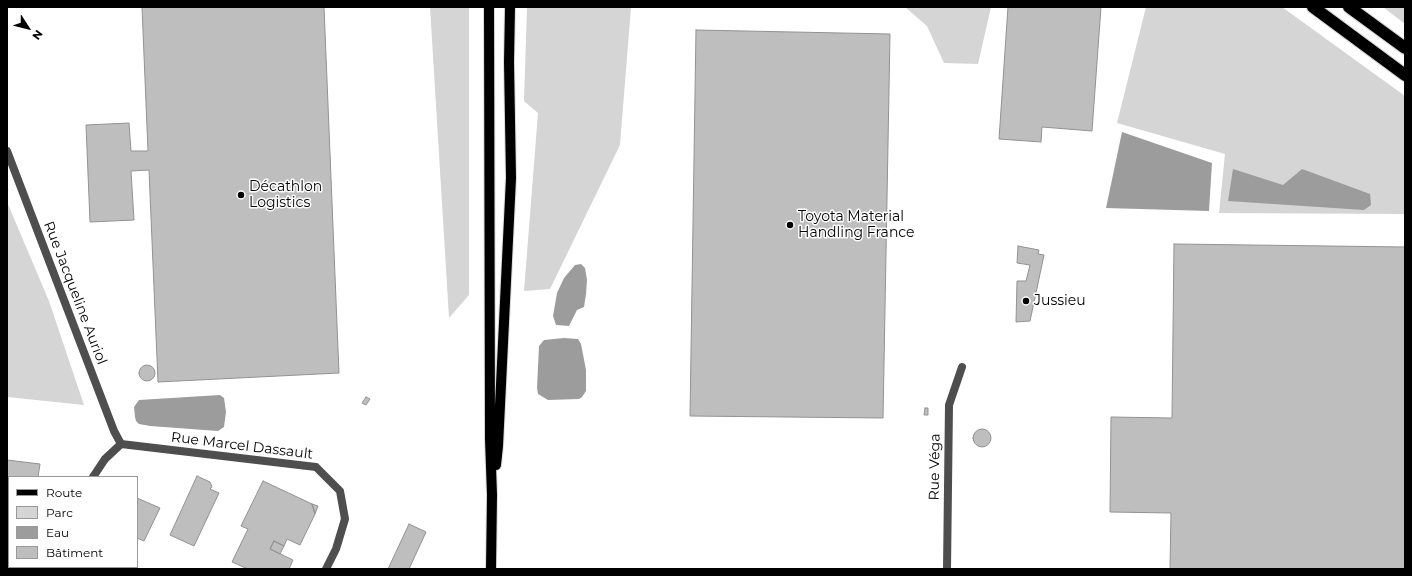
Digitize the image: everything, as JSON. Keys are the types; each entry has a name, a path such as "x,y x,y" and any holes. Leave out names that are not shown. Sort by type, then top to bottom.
{"highway":[{"path":"1313,7 1405,75"},
{"path":"1349,7 1405,48"}],"main road":[{"path":"489,7 490,439 492,494 491,569"},
{"path":"492,494 498,446 511,178 509,62 510,7"}],"street":[{"name":"Rue Jacqueline Auriol","path":"7,151 114,431 121,444"},
{"name":"Rue Véga","path":"947,569 949,405 962,367"},
{"path":"94,476 105,459 121,444"},
{"name":"Rue Marcel Dassault","path":"121,444 316,467 340,491 345,520 336,549 326,569"}],"green space":[{"path":"430,7 469,7 469,295 449,318"},
{"path":"527,7 631,7 620,145 550,289 524,291 538,113 524,101"},
{"path":"905,7 991,7 978,64 944,63 927,26"},
{"path":"1146,7 1282,7 1405,96 1405,214 1219,213 1225,154 1117,123"},
{"path":"1383,7 1405,7 1405,24"},
{"path":"7,202 49,301 84,405 7,397"}],"water":[{"path":"1122,132 1212,163 1209,211 1106,208"},
{"path":"1233,169 1283,185 1302,169 1370,194 1371,205 1364,210 1228,201"},
{"path":"581,264 585,268 587,280 584,307 577,310 569,326 556,325 553,316 557,293 564,278 575,265"},
{"path":"564,338 578,339 581,344 586,370 586,391 579,399 548,400 538,394 537,388 539,346 544,340"},
{"path":"220,395 224,398 226,412 224,427 218,431 150,426 139,424 136,421 134,407 139,400"}],"building":[{"name":"Décathlon Logistics","path":"142,7 324,7 339,373 158,382 149,170 131,171 134,220 90,222 86,125 129,123 131,151 148,151"},
{"path":"1008,7 1101,7 1092,131 1042,127 1041,142 999,139"},
{"name":"Toyota Material Handling France","path":"696,30 890,34 883,418 690,416"},
{"path":"1174,244 1405,247 1405,569 1170,569 1171,513 1110,512 1111,417 1172,418"},
{"name":"Jussieu","path":"1018,246 1039,250 1038,254 1044,255 1030,321 1016,322 1017,281 1026,281 1030,265 1017,263"},
{"path":"147,365 154,370 155,373 150,380 147,381 140,376 139,373 144,366"},
{"path":"366,397 370,399 366,405 362,403"},
{"path":"925,408 928,408 928,415 924,415"},
{"path":"982,429 988,432 991,438 988,444 982,447 976,444 973,438 976,432"},
{"path":"7,460 40,464 38,476 8,476 7,499"},
{"path":"197,476 210,482 212,487 210,489 219,493 194,546 170,535"},
{"path":"263,481 312,504 315,514 300,545 287,539 284,546 274,541 270,549 293,560 289,569 248,569 232,562 248,529 241,526"},
{"path":"138,498 160,508 144,541 138,538"},
{"path":"312,504 318,506 315,514"},
{"path":"409,524 426,532 409,569 388,569"},
{"path":"274,541 284,546 280,554 270,549"}],"place":[{"name":"Décathlon Logistics","path":"241,195"},
{"name":"Toyota Material Handling France","path":"790,225"},
{"name":"Jussieu","path":"1026,301"}]}
